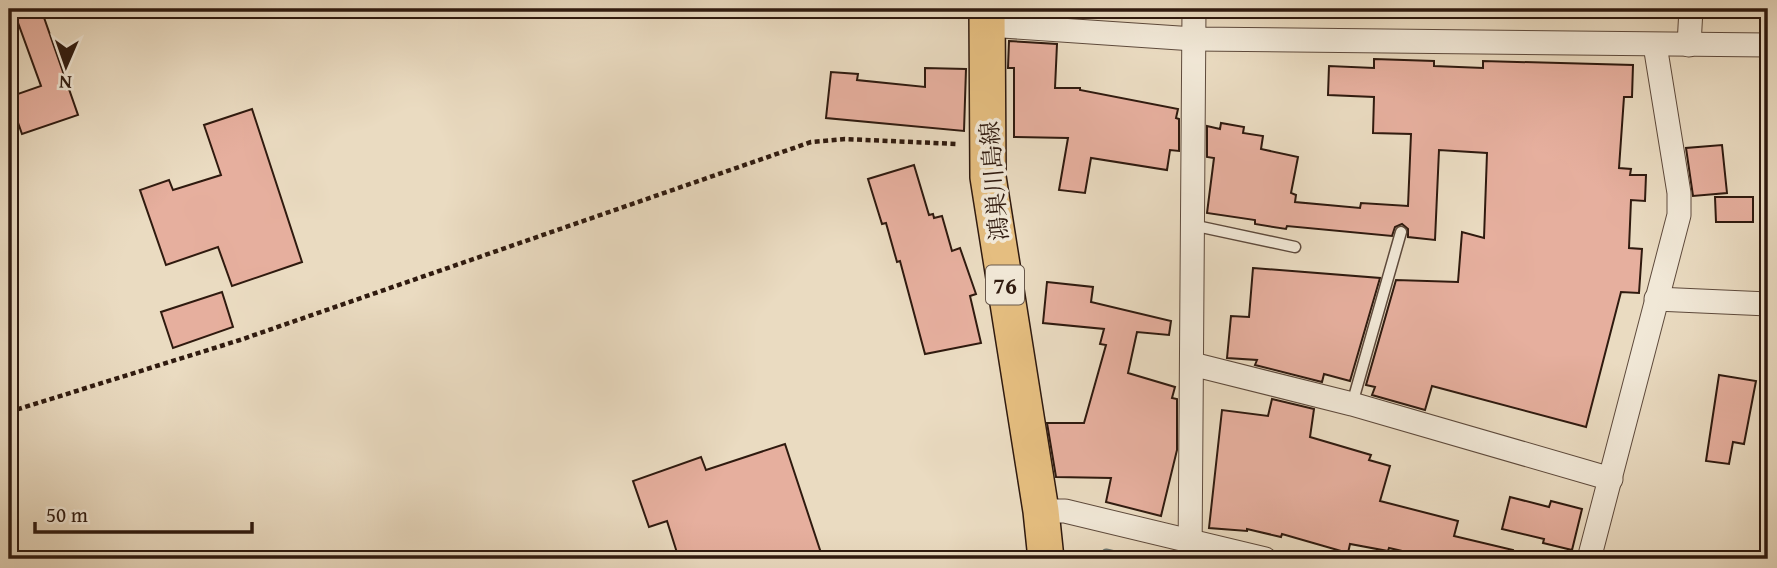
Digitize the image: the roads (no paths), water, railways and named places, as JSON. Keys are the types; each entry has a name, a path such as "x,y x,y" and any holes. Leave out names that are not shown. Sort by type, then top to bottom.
{"main road":[{"name":"鴻巣川島線","path":"987,17 988,177 1041,511 1046,559"}],"street":[{"path":"1191,550 1194,9"},
{"path":"1689,45 1691,9"},
{"path":"987,17 1194,39 1768,45"},
{"path":"1589,559 1679,215 1679,193 1655,45"},
{"path":"1656,299 1768,304"},
{"path":"1192,364 1353,404 1611,479"},
{"path":"1041,511 1065,511 1191,550 1265,559"}],"lane":[{"path":"1191,225 1295,247"},
{"path":"1353,404 1401,232"}],"waterway":[{"path":"1105,559 1106,553 1133,559"},
{"path":"1156,559 1176,555 1185,559"}]}
